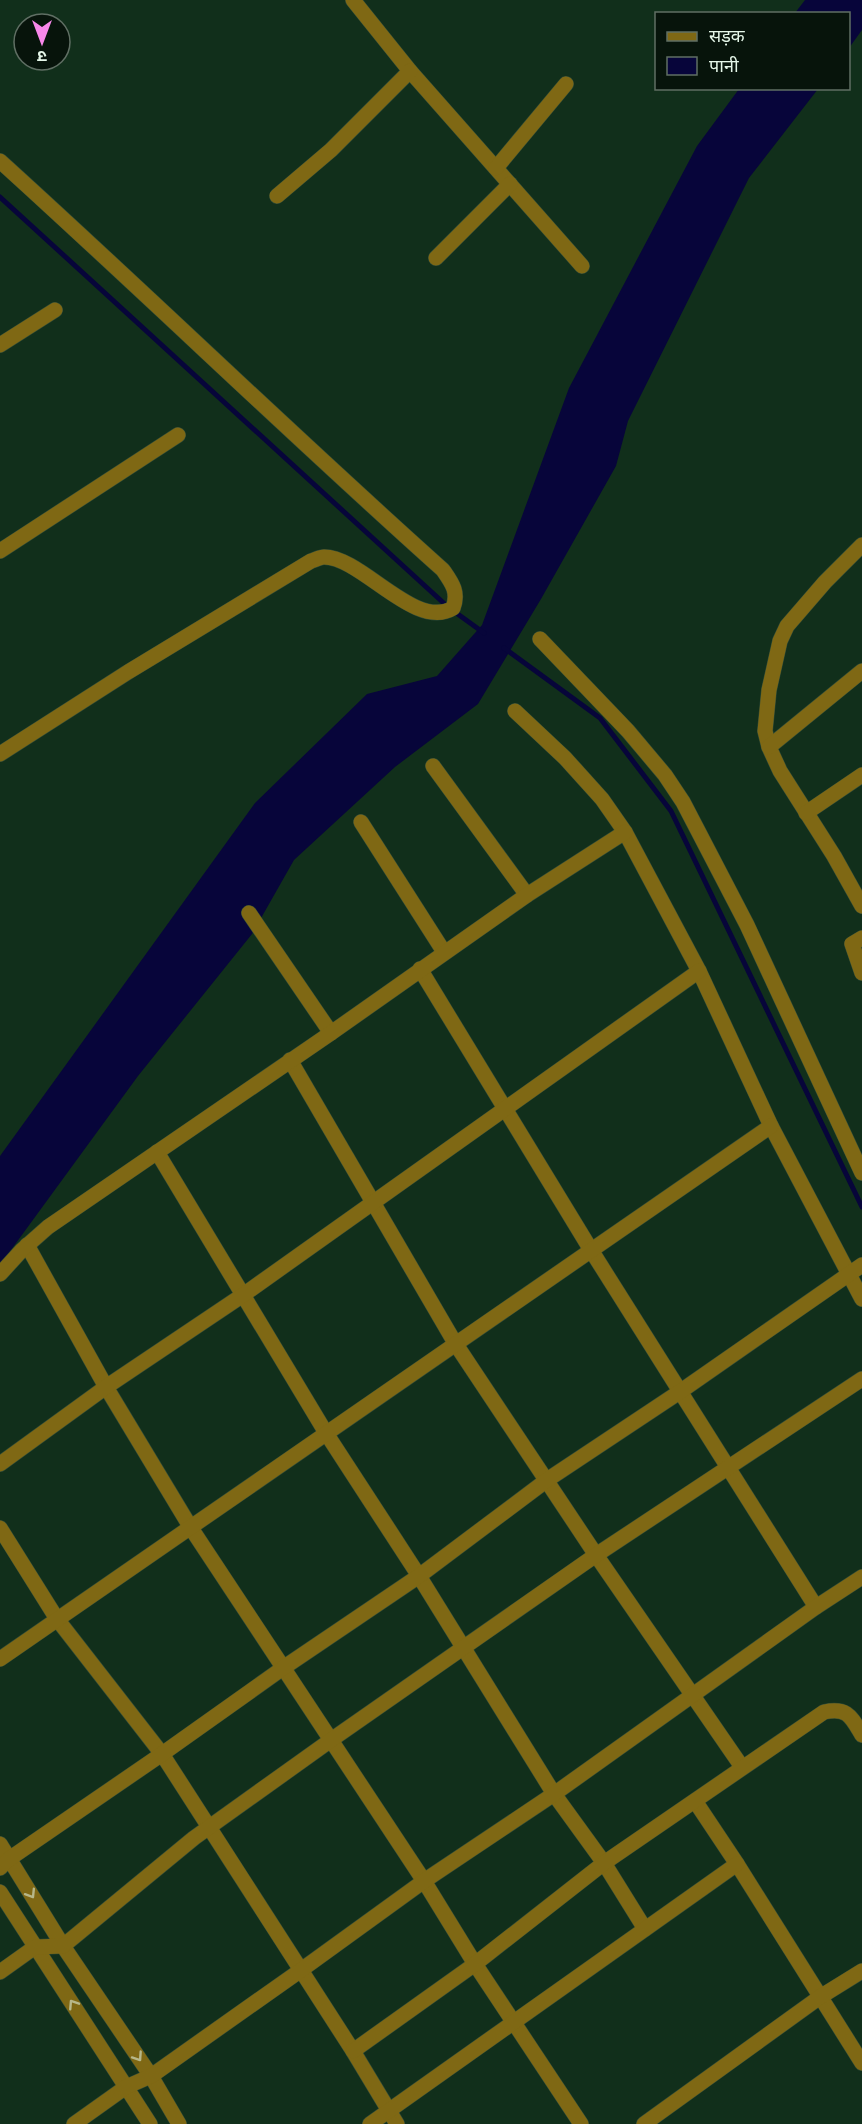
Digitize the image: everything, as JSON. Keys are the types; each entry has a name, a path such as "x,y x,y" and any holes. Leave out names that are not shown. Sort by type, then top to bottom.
{"street":[{"path":"358,2 410,71 582,266"},
{"path":"278,196 331,150 410,71"},
{"path":"496,168 566,84"},
{"path":"0,161 240,382 333,472 443,570 454,585 456,596 449,611 428,612 407,602 345,563 323,557 311,561 128,672 0,754"},
{"path":"436,258 510,184"},
{"path":"0,345 55,310"},
{"path":"0,551 178,435"},
{"path":"862,545 787,626 780,641 767,702 765,731 769,747 780,771 834,856 862,906"},
{"path":"540,639 628,731 665,775 683,802 747,925 862,1173"},
{"path":"769,747 862,671"},
{"path":"515,711 565,758 602,799 625,832 699,971 771,1126 856,1269 862,1299"},
{"path":"433,766 527,895"},
{"path":"807,813 862,775"},
{"path":"361,822 444,952"},
{"path":"0,1274 27,1245 48,1227 527,895 625,832"},
{"path":"249,913 331,1033"},
{"path":"862,938 852,944 862,973"},
{"path":"420,969 591,1250 816,1607"},
{"path":"0,1464 106,1387 243,1295 699,971"},
{"path":"290,1060 455,1343 741,1767"},
{"path":"0,1659 771,1126"},
{"path":"157,1152 326,1433 554,1794 604,1863 645,1929"},
{"path":"27,1245 106,1387 191,1528 581,2124"},
{"path":"5,1863 418,1576 547,1480 681,1391 856,1269"},
{"path":"0,1972 35,1947 63,1946 210,1827 331,1740 596,1555 862,1379"},
{"path":"0,1528 57,1619 162,1754 397,2124"},
{"path":"74,2124 126,2087 151,2076 424,1881 554,1794 816,1607 862,1577"},
{"path":"352,2051 475,1964 604,1863 824,1712 844,1711 852,1717 862,1735"},
{"path":"695,1801 862,2063"},
{"path":"0,1844 5,1863 151,2076 179,2124"},
{"path":"370,2124 737,1864"},
{"path":"0,1892 150,2124"},
{"path":"644,2124 820,1997 862,1971"}],"water":[{"path":"805,0 862,0 862,30 850,47 850,12 796,12"},
{"path":"738,90 817,90 749,178 628,421 616,466 541,599 478,704 395,767 294,860 252,934 138,1076 0,1265 0,1156 255,803 367,694 437,676 482,625 569,388 697,146"}],"waterway":[{"path":"0,197 448,607 484,633"},
{"path":"504,648 600,718 671,811 862,1207"}]}
